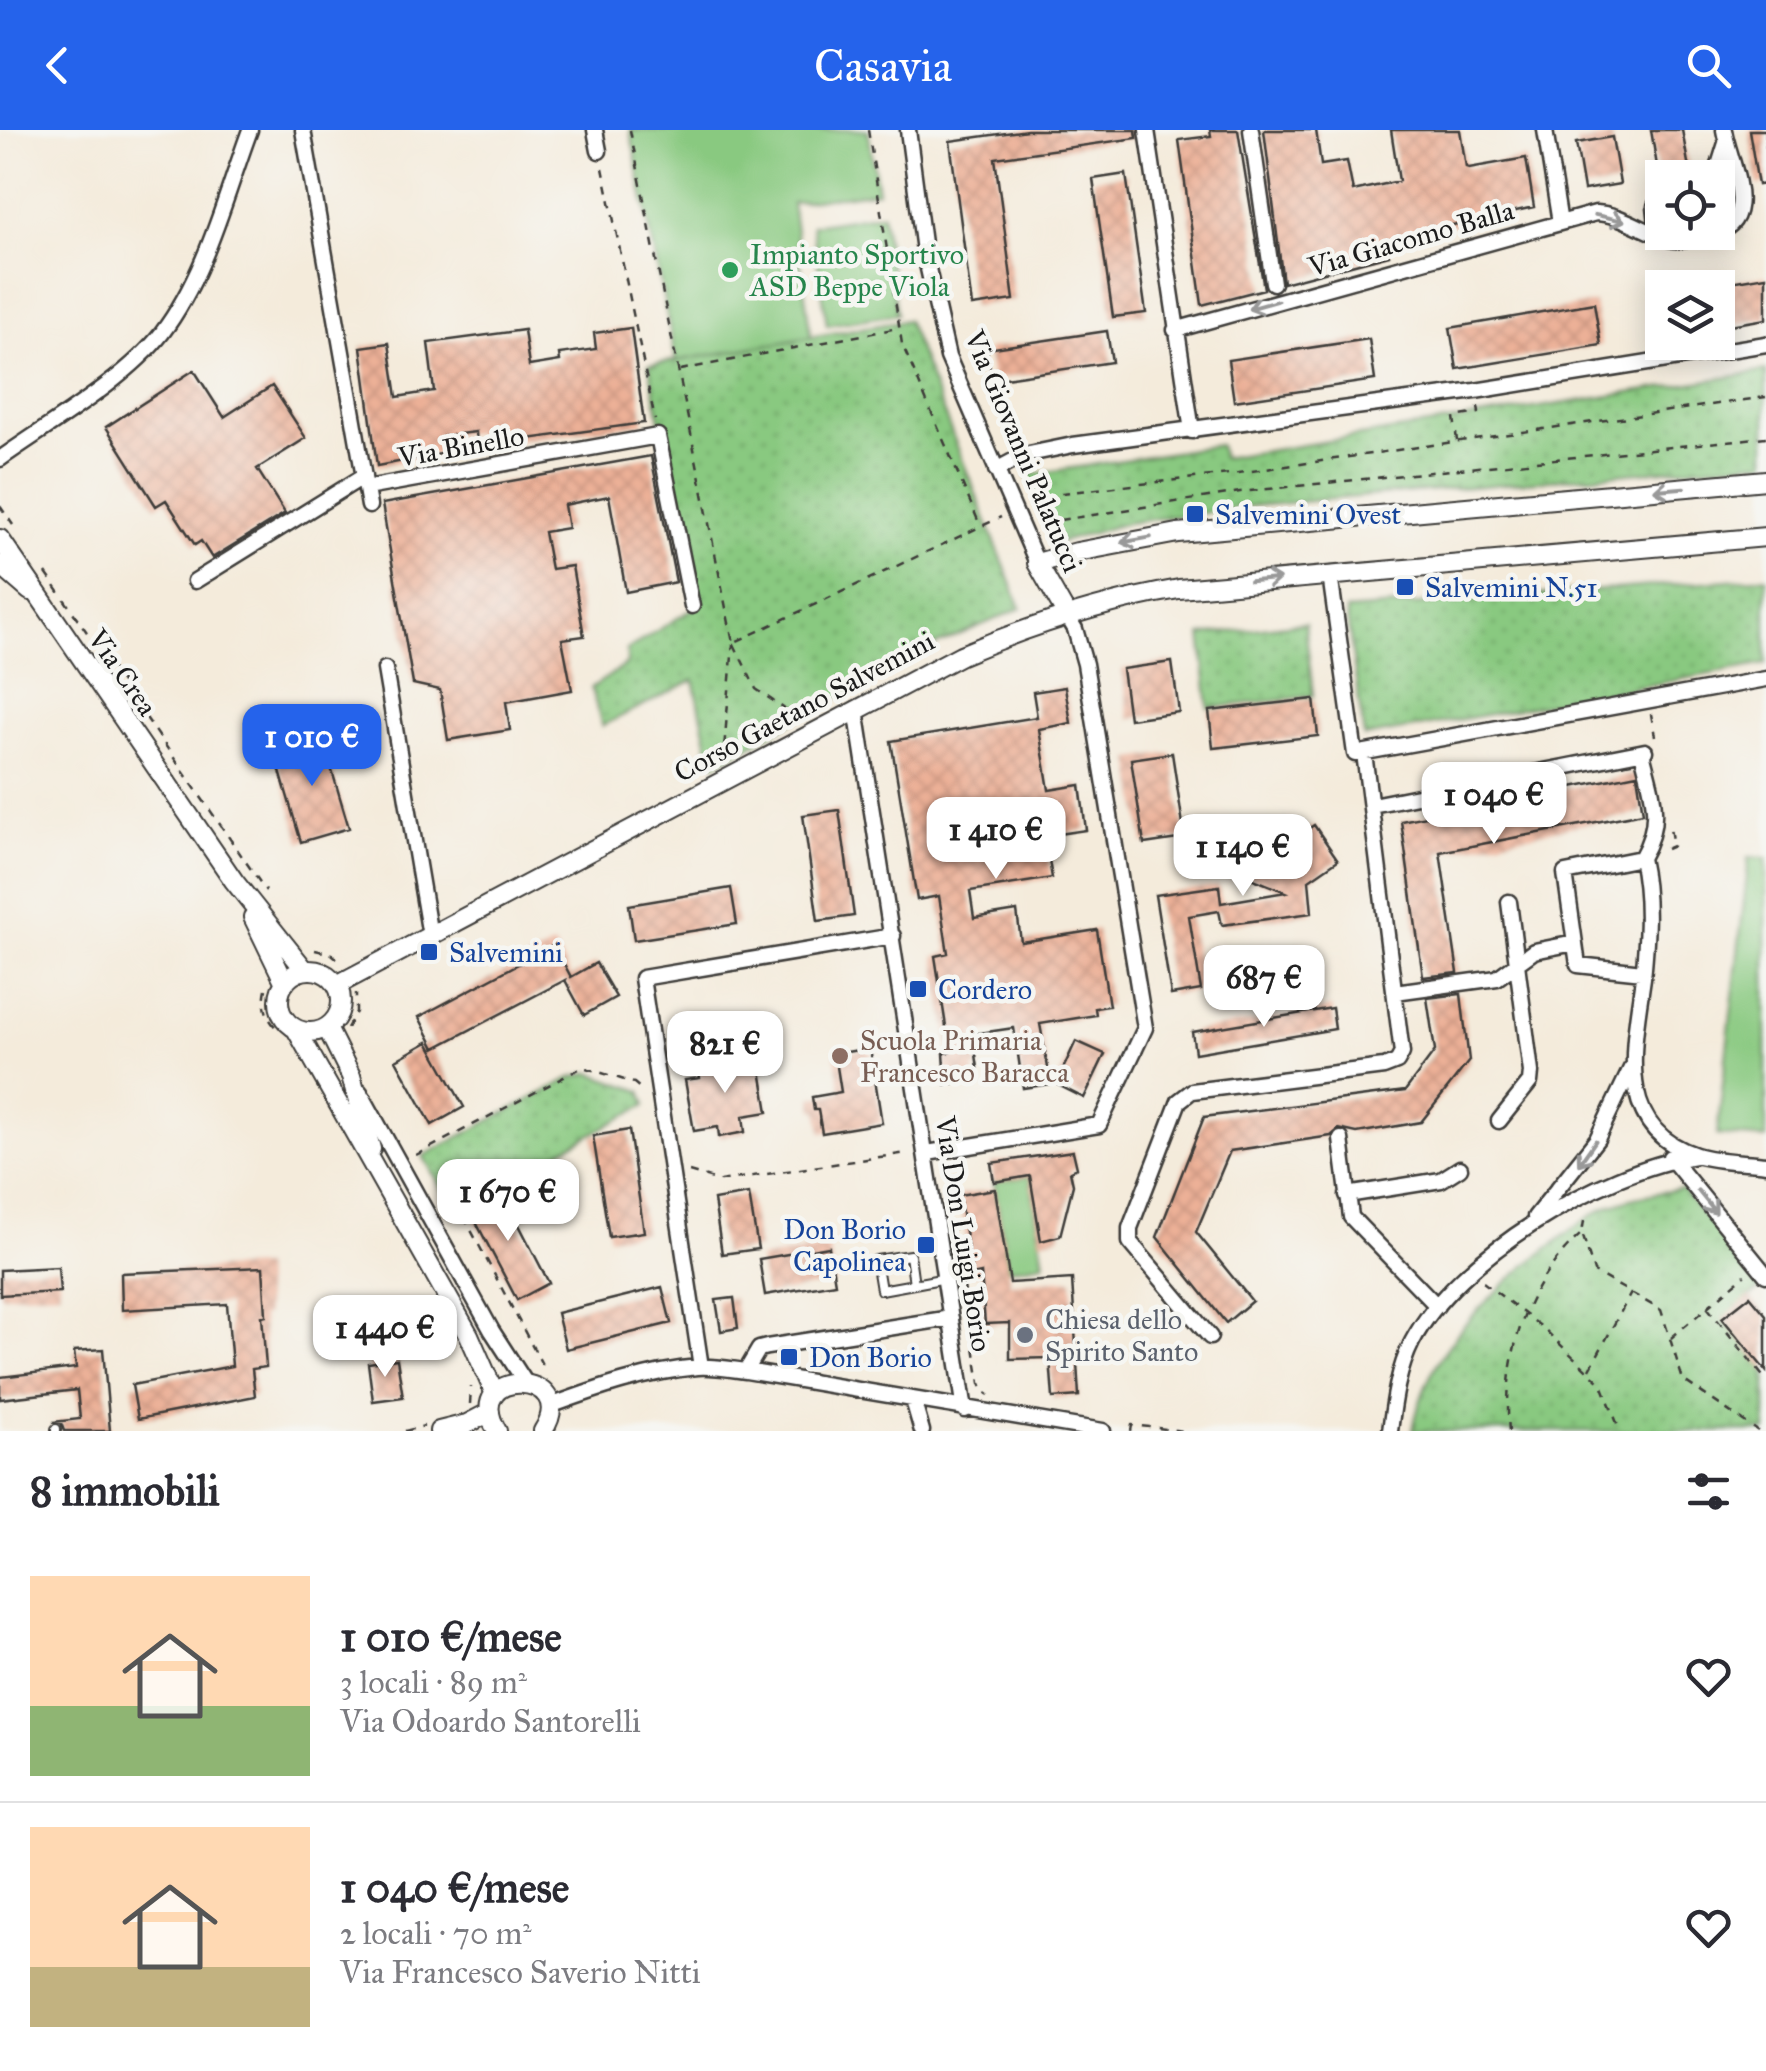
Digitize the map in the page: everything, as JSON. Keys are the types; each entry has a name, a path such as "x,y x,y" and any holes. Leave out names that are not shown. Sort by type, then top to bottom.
{"street":[{"path":"0,459 134,362 162,332 195,276 250,130"},
{"path":"303,130 370,506"},
{"path":"595,130 599,151"},
{"name":"Via Giovanni Palatucci","path":"908,130 924,251 948,357 1038,564 1066,614"},
{"path":"1148,130 1192,431"},
{"path":"1251,130 1273,282"},
{"path":"1546,130 1560,222"},
{"name":"Via Giacomo Balla","path":"1735,171 1739,185 1735,219"},
{"name":"Via Giacomo Balla","path":"1175,330 1596,213 1645,229"},
{"path":"996,470 1024,455 1073,445 1475,391 1766,344"},
{"path":"658,436 692,606"},
{"name":"Via Binello","path":"365,482 658,436"},
{"path":"1038,564 1077,552 1178,532 1766,480"},
{"path":"195,581 365,482"},
{"name":"Corso Gaetano Salvemini","path":"343,982 960,655 1066,614 1180,589 1766,537"},
{"name":"Via Crea","path":"0,540 234,881 305,970"},
{"name":"Via Crea","path":"0,565 35,594"},
{"path":"1330,575 1354,754 1766,679"},
{"path":"926,1153 1099,1124 1145,1028 1085,664 1075,629 1066,614"},
{"path":"385,669 430,936"},
{"name":"Via Don Luigi Borio","path":"856,710 965,1410"},
{"path":"1372,805 1644,752 1657,816 1641,858 1648,894 1631,1067 1590,1150 1525,1229"},
{"path":"1210,1337 1130,1242 1130,1228 1179,1101 1192,1092 1384,1067 1397,1062 1402,1053 1364,753"},
{"path":"1641,858 1565,874 1578,965 1643,972"},
{"name":"Via Crea","path":"234,881 285,983"},
{"path":"1499,1121 1530,1082 1509,902"},
{"path":"701,1367 642,978 893,936"},
{"path":"1395,992 1497,978 1534,951 1576,943"},
{"path":"377,1168 335,1030 343,982 305,970 285,983 279,1004 282,1014 296,1029 377,1168 469,1335 502,1405"},
{"path":"296,1029 335,1030"},
{"path":"1631,1067 1641,1107 1672,1160 1762,1270"},
{"path":"352,1076 492,1331 502,1405"},
{"path":"1653,1126 1670,1142 1698,1156"},
{"path":"1341,1139 1351,1218 1437,1306"},
{"path":"1390,1431 1400,1370 1412,1343 1437,1306 1470,1272 1525,1229 1594,1190 1672,1160 1698,1156 1766,1164"},
{"path":"1347,1196 1441,1180 1460,1168"},
{"path":"746,1371 759,1349 951,1318"},
{"path":"469,1335 502,1405"},
{"path":"543,1431 556,1403 669,1371 701,1367 746,1371 1104,1431"},
{"path":"438,1427 541,1390 556,1403"},
{"path":"913,1400 922,1431"}],"lane":[{"path":"914,1284 910,1255 876,1260 881,1290 914,1284 946,1278"}],"path":[{"path":"630,130 733,643 756,688 816,731"},
{"path":"868,130 902,344 980,526"},
{"path":"599,151 658,436"},
{"path":"678,370 899,328"},
{"path":"1457,441 1454,417 1478,413 1475,391"},
{"path":"733,643 980,526 1062,493 1238,474 1766,397"},
{"path":"1040,500 1054,521 1240,492 1766,438"},
{"path":"0,506 22,538"},
{"path":"44,570 274,902"},
{"path":"722,781 733,643"},
{"path":"308,949 341,959 343,982 355,990 356,1012 335,1030"},
{"path":"410,1158 583,1067 646,1090 658,1088"},
{"path":"684,1169 720,1181 910,1152"},
{"path":"933,1192 949,1190 980,1383"},
{"path":"441,1216 463,1215 529,1343 560,1386 556,1403"},
{"path":"1584,1221 1582,1233 1594,1272 1662,1310 1683,1380 1758,1431"},
{"path":"1508,1431 1508,1376 1516,1336 1560,1252 1582,1233"},
{"path":"1670,1339 1762,1270"},
{"path":"1470,1272 1589,1370 1602,1384 1620,1431"},
{"path":"1589,1370 1631,1293"},
{"path":"1707,1308 1766,1380"},
{"path":"468,1417 472,1372 484,1372"},
{"path":"1131,1431 1132,1425 1184,1431"},
{"path":"405,1431 438,1427"}],"green space":[{"name":"Impianto Sportivo ASD Beppe Viola","path":"630,130 868,130 878,191 792,203 811,337 676,361"},
{"path":"882,214 897,314 827,325 812,225"},
{"path":"907,320 1021,608 931,647 716,764 711,760 694,680 602,726 591,688 627,664 627,650 697,606 649,365"},
{"path":"1766,371 1766,461 1242,507 1127,523 1061,542 1028,475 1219,445 1222,458"},
{"path":"1766,577 1766,664 1364,737 1346,610"},
{"path":"1305,623 1313,696 1209,708 1201,635"},
{"path":"1749,857 1766,858 1766,1139 1717,1135"},
{"path":"590,1073 641,1091 646,1105 513,1176 508,1168 448,1200 423,1156 571,1078"},
{"path":"1030,1176 1044,1263 1008,1269 994,1182"},
{"path":"1682,1189 1763,1286 1723,1319 1766,1371 1766,1431 1413,1431 1430,1377 1443,1354 1497,1291 1569,1231 1601,1210 1641,1196"}],"building":[{"path":"1027,130 1136,130 1137,138 995,158 1014,300 972,306 950,141"},
{"path":"1210,130 1238,130 1264,289 1202,305 1179,140 1211,136"},
{"path":"1264,130 1316,130 1321,165 1347,161 1353,191 1399,181 1391,130 1460,130 1466,167 1526,158 1534,207 1385,240 1389,255 1283,283"},
{"path":"1651,130 1682,130 1687,160 1656,160"},
{"path":"1749,130 1766,130 1766,184 1758,185"},
{"path":"1612,137 1620,184 1584,190 1576,143"},
{"path":"1126,174 1146,313 1113,317 1093,179"},
{"path":"1766,276 1766,319 1735,324 1735,281"},
{"path":"1594,303 1601,345 1457,369 1450,328"},
{"path":"631,328 644,423 477,446 476,432 443,436 446,453 377,466 361,347 389,343 397,397 434,391 428,343 524,330 529,366 560,361 559,354 596,349 594,333"},
{"path":"1107,331 1112,362 992,380 987,349"},
{"path":"1369,339 1375,380 1234,401 1228,360"},
{"path":"194,370 224,417 272,386 306,438 257,469 285,513 212,558 201,541 195,545 166,500 156,506 106,427"},
{"path":"651,456 676,582 626,592 609,496 564,505 568,528 544,532 551,569 572,566 584,636 562,639 572,690 506,702 510,730 448,740 440,690 413,684 382,504"},
{"path":"1172,662 1179,712 1129,719 1122,669"},
{"path":"1065,687 1071,723 1039,729 1049,790 1080,785 1086,830 1045,836 1052,878 970,891 974,918 1017,911 1021,942 1097,930 1109,1006 1095,1008 1096,1015 1040,1024 1051,1084 1023,1088 1014,1028 973,1034 978,1068 973,1069 975,1079 946,1085 944,1053 950,1052 935,956 948,953 939,896 917,900 891,741 1037,717 1033,692"},
{"path":"1314,699 1318,736 1213,748 1209,711"},
{"path":"322,737 349,828 301,842 274,751"},
{"path":"1172,753 1185,838 1144,844 1131,759"},
{"path":"1637,774 1643,813 1440,852 1458,973 1423,977 1401,821"},
{"path":"839,810 854,916 818,921 803,815"},
{"path":"1314,825 1338,860 1309,880 1312,913 1222,925 1219,911 1189,916 1201,990 1171,995 1155,895 1219,886 1221,903 1286,892 1236,872 1252,833 1284,845"},
{"path":"731,888 737,924 634,940 629,905"},
{"path":"554,945 571,977 596,963 616,997 584,1015 565,980 435,1048 419,1017"},
{"path":"1461,994 1469,1061 1421,1122 1357,1133 1339,1129 1331,1136 1230,1151 1196,1232 1252,1301 1226,1323 1157,1237 1204,1117 1405,1091 1435,1051 1427,998"},
{"path":"1332,1008 1335,1029 1195,1053 1192,1032"},
{"path":"1076,1041 1105,1054 1084,1098 1056,1084"},
{"path":"428,1042 464,1107 432,1125 396,1060"},
{"path":"870,1048 882,1123 822,1133 812,1097 841,1092 835,1054"},
{"path":"718,1055 720,1066 760,1064 768,1112 743,1116 745,1132 719,1137 718,1127 694,1131 685,1080 700,1078 697,1059"},
{"path":"629,1130 644,1232 609,1237 593,1136"},
{"path":"1073,1151 1077,1168 1070,1171 1073,1185 1060,1236 1041,1241 1030,1176 994,1182 991,1163"},
{"path":"500,1188 549,1283 517,1300 467,1205"},
{"path":"995,1189 1010,1283 1072,1279 1079,1396 1053,1398 1050,1358 1010,1359 1010,1323 985,1324 981,1273 972,1275 959,1195"},
{"path":"749,1194 758,1249 722,1254 714,1200"},
{"path":"829,1247 835,1283 765,1295 759,1259"},
{"path":"58,1267 60,1292 0,1295 0,1270"},
{"path":"263,1267 266,1367 252,1369 255,1396 138,1419 132,1385 232,1366 227,1304 122,1310 121,1273"},
{"path":"662,1287 671,1323 566,1349 557,1313"},
{"path":"1750,1296 1766,1315 1766,1371 1722,1318"},
{"path":"734,1298 738,1328 721,1331 716,1300"},
{"path":"103,1349 110,1431 64,1431 61,1423 53,1422 80,1419 77,1390 0,1399 0,1377 76,1368 74,1351"},
{"path":"397,1359 403,1397 373,1401 368,1363"}],"place":[{"name":"Impianto Sportivo ASD Beppe Viola","path":"730,270"},
{"name":"Salvemini Ovest","path":"1195,514"},
{"name":"Salvemini N.51","path":"1405,587"},
{"name":"Salvemini","path":"429,952"},
{"name":"Cordero","path":"918,989"},
{"name":"Scuola Primaria Francesco Baracca","path":"840,1056"},
{"name":"Don Borio Capolinea","path":"926,1245"},
{"name":"Chiesa dello Spirito Santo","path":"1025,1335"},
{"name":"Don Borio","path":"789,1357"}]}
